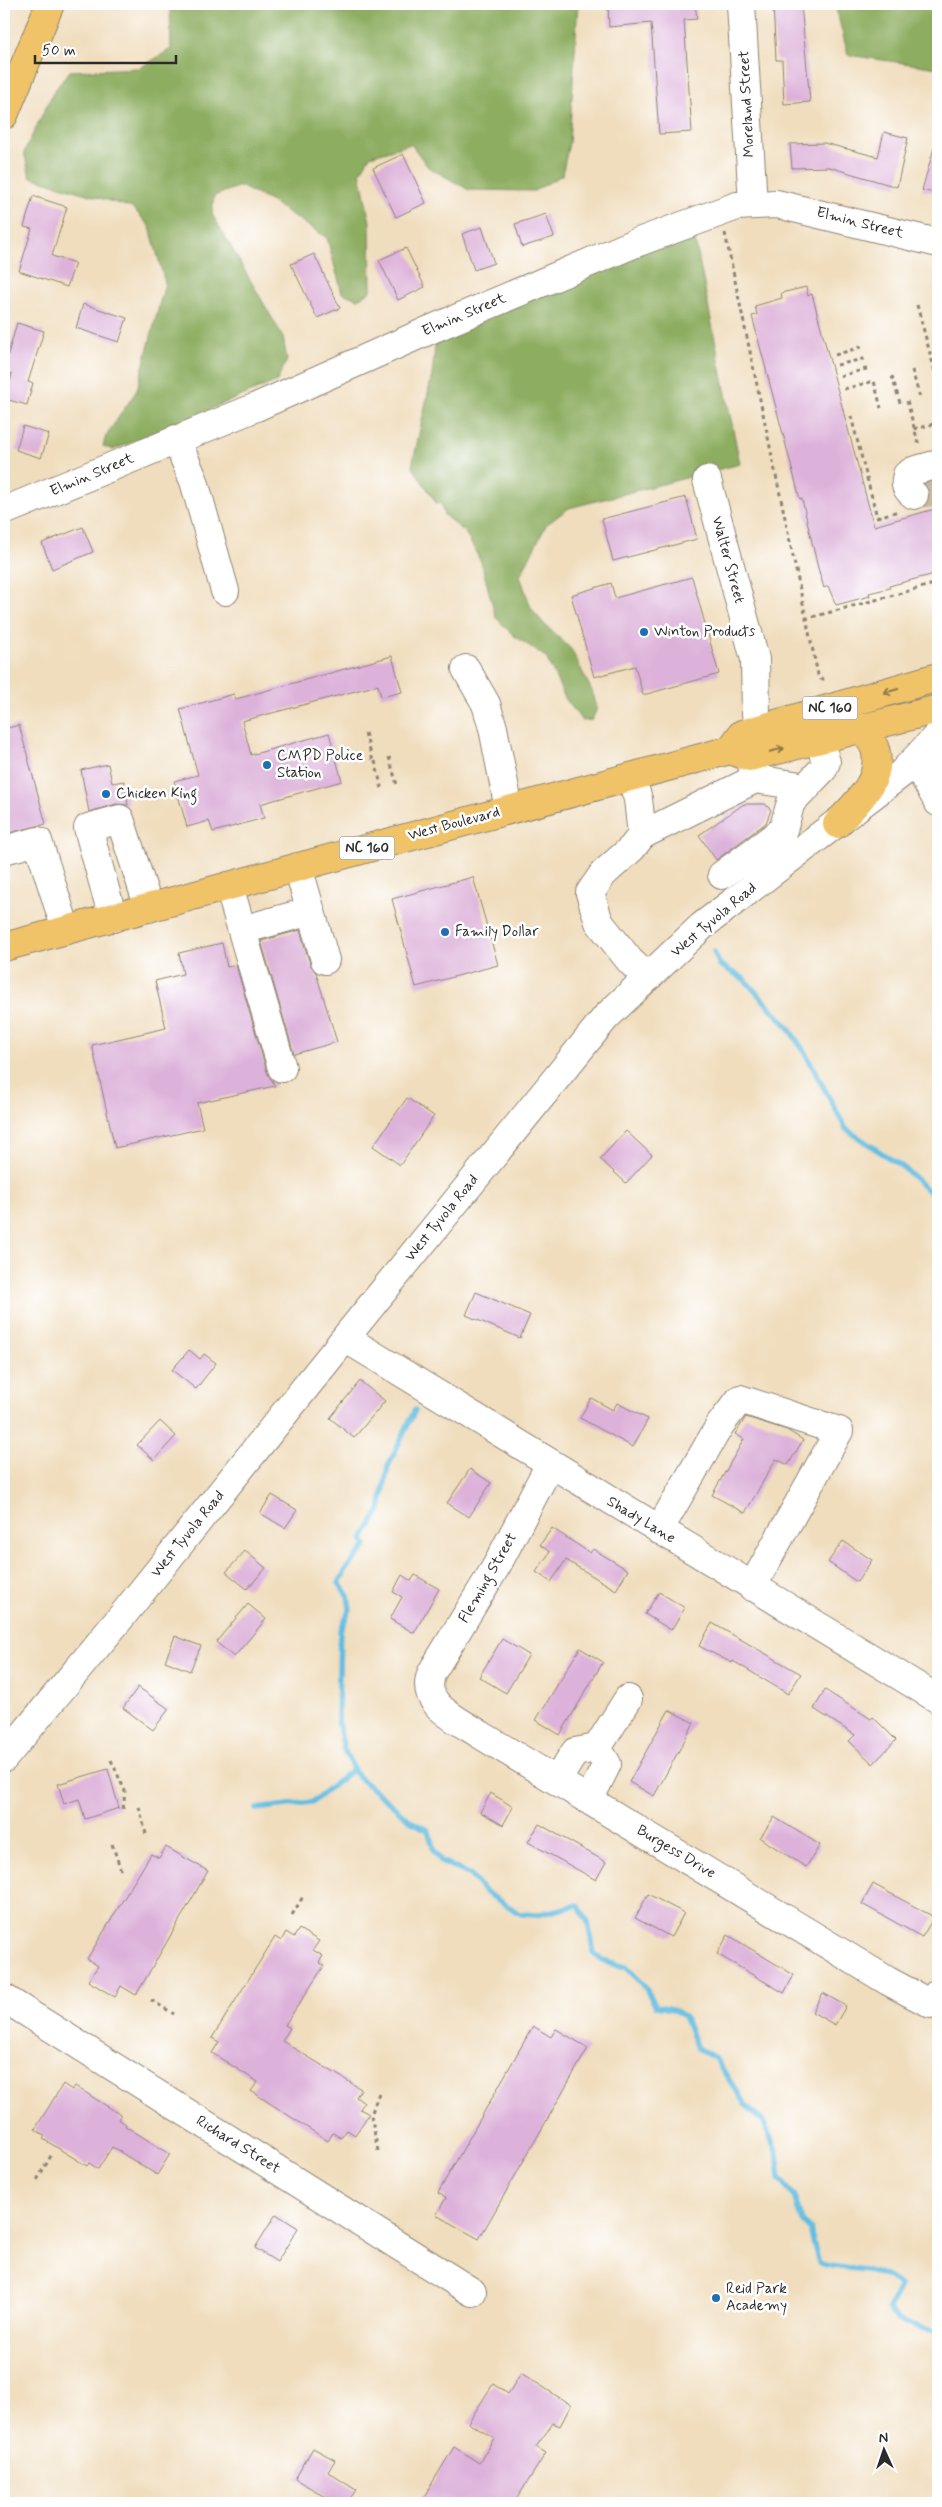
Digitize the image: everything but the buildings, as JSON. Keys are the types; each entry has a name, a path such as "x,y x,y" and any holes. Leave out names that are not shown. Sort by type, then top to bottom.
{"main road":[{"path":"4,115 50,4"},
{"name":"NC 160","path":"745,762 742,734 938,677"},
{"name":"West Boulevard","path":"5,943 113,918 631,777 745,762 819,739 938,709"},
{"path":"836,824 859,800 873,780 876,753 863,728"}],"street":[{"name":"Moreland Street","path":"741,4 754,204"},
{"name":"Elmin Street","path":"4,511 176,440 633,244 701,218 754,204 777,204 938,243"},
{"path":"176,440 194,481 225,592"},
{"path":"910,502 905,483 907,475 929,456"},
{"name":"Walter Street","path":"707,480 755,659 756,714 760,728"},
{"path":"466,669 486,704 493,728 509,809"},
{"name":"West Tyvola Road","path":"4,1758 122,1616 606,1017 702,926 902,773 938,736"},
{"path":"722,875 783,830 791,802 823,769 826,762 819,739"},
{"path":"915,761 938,802"},
{"path":"648,978 630,961 599,922 590,893 603,874 632,848 642,834 745,762 807,786"},
{"path":"631,777 638,799 642,834"},
{"path":"113,918 88,828 120,819 149,908"},
{"path":"4,850 38,841 66,930"},
{"path":"298,867 325,960"},
{"path":"229,886 282,1068"},
{"path":"242,930 311,911"},
{"name":"Shady Lane","path":"345,1338 938,1699"},
{"path":"659,1530 720,1425 740,1399 839,1431 752,1586"},
{"name":"Fleming Street","path":"429,1692 429,1679 432,1672 498,1565 550,1464"},
{"name":"Burgess Drive","path":"429,1692 435,1704 589,1800 880,1976 934,1998"},
{"path":"557,1780 575,1752 597,1748 628,1699"},
{"path":"589,1800 608,1764 597,1748"},
{"name":"Richard Street","path":"4,1998 472,2292"}],"path":[{"path":"725,232 805,619 818,675 821,679 828,679"},
{"path":"918,304 938,383"},
{"path":"835,355 864,346"},
{"path":"837,365 867,358"},
{"path":"840,376 870,368"},
{"path":"912,370 920,398"},
{"path":"892,376 900,403"},
{"path":"844,388 874,381 881,408"},
{"path":"907,401 914,429 929,456"},
{"path":"851,416 878,517 910,502"},
{"path":"914,429 938,423"},
{"path":"805,619 938,583"},
{"path":"365,733 382,789"},
{"path":"389,757 397,785"},
{"path":"111,1760 125,1791 123,1811"},
{"path":"139,1807 146,1834"},
{"path":"112,1844 121,1870"},
{"path":"292,1915 304,1895"},
{"path":"151,2000 174,2014"},
{"path":"378,2151 371,2115 379,2092"},
{"path":"37,2180 52,2154"}],"green space":[{"path":"170,4 578,4 569,143 562,175 534,191 469,190 428,167 411,144 370,156 360,173 370,222 371,291 358,299 342,293 327,238 272,202 240,186 214,196 212,214 283,337 287,360 277,381 113,450 103,446 106,436 137,390 165,283 150,227 133,208 30,177 24,152 54,91 70,71 140,68 171,49"},
{"path":"835,4 938,4 938,68 848,55"},
{"path":"693,230 740,464 569,508 546,525 520,576 531,608 544,624 571,649 593,693 597,708 592,720 582,721 565,698 546,657 513,635 496,618 481,562 465,532 444,515 441,503 437,504 412,466 432,375 436,338"}],"waterway":[{"path":"714,952 720,965 744,979 787,1026 804,1051 846,1129 904,1168 938,1200"},
{"path":"415,1410 388,1466 380,1510 363,1539 366,1546 347,1568 339,1583 348,1596 350,1609 340,1631 338,1720 344,1750 357,1776 412,1822 428,1830 434,1850 441,1861 470,1875 485,1892 521,1914 536,1915 578,1905 588,1922 594,1953 602,1961 626,1967 643,1984 656,2006 673,2009 684,2016 697,2048 715,2058 745,2104 764,2123 777,2152 780,2179 794,2196 802,2221 810,2230 819,2263 870,2271 890,2279 900,2286 889,2308 893,2314 910,2325 938,2331"},
{"path":"256,1809 312,1802 353,1769"}],"tunnel":[{"path":"914,495 938,491"}],"place":[{"name":"Winton Products","path":"644,632"},
{"name":"CMPD Police Station","path":"267,765"},
{"name":"Chicken King","path":"106,794"},
{"name":"Family Dollar","path":"445,932"},
{"name":"Reid Park Academy","path":"716,2298"}]}
